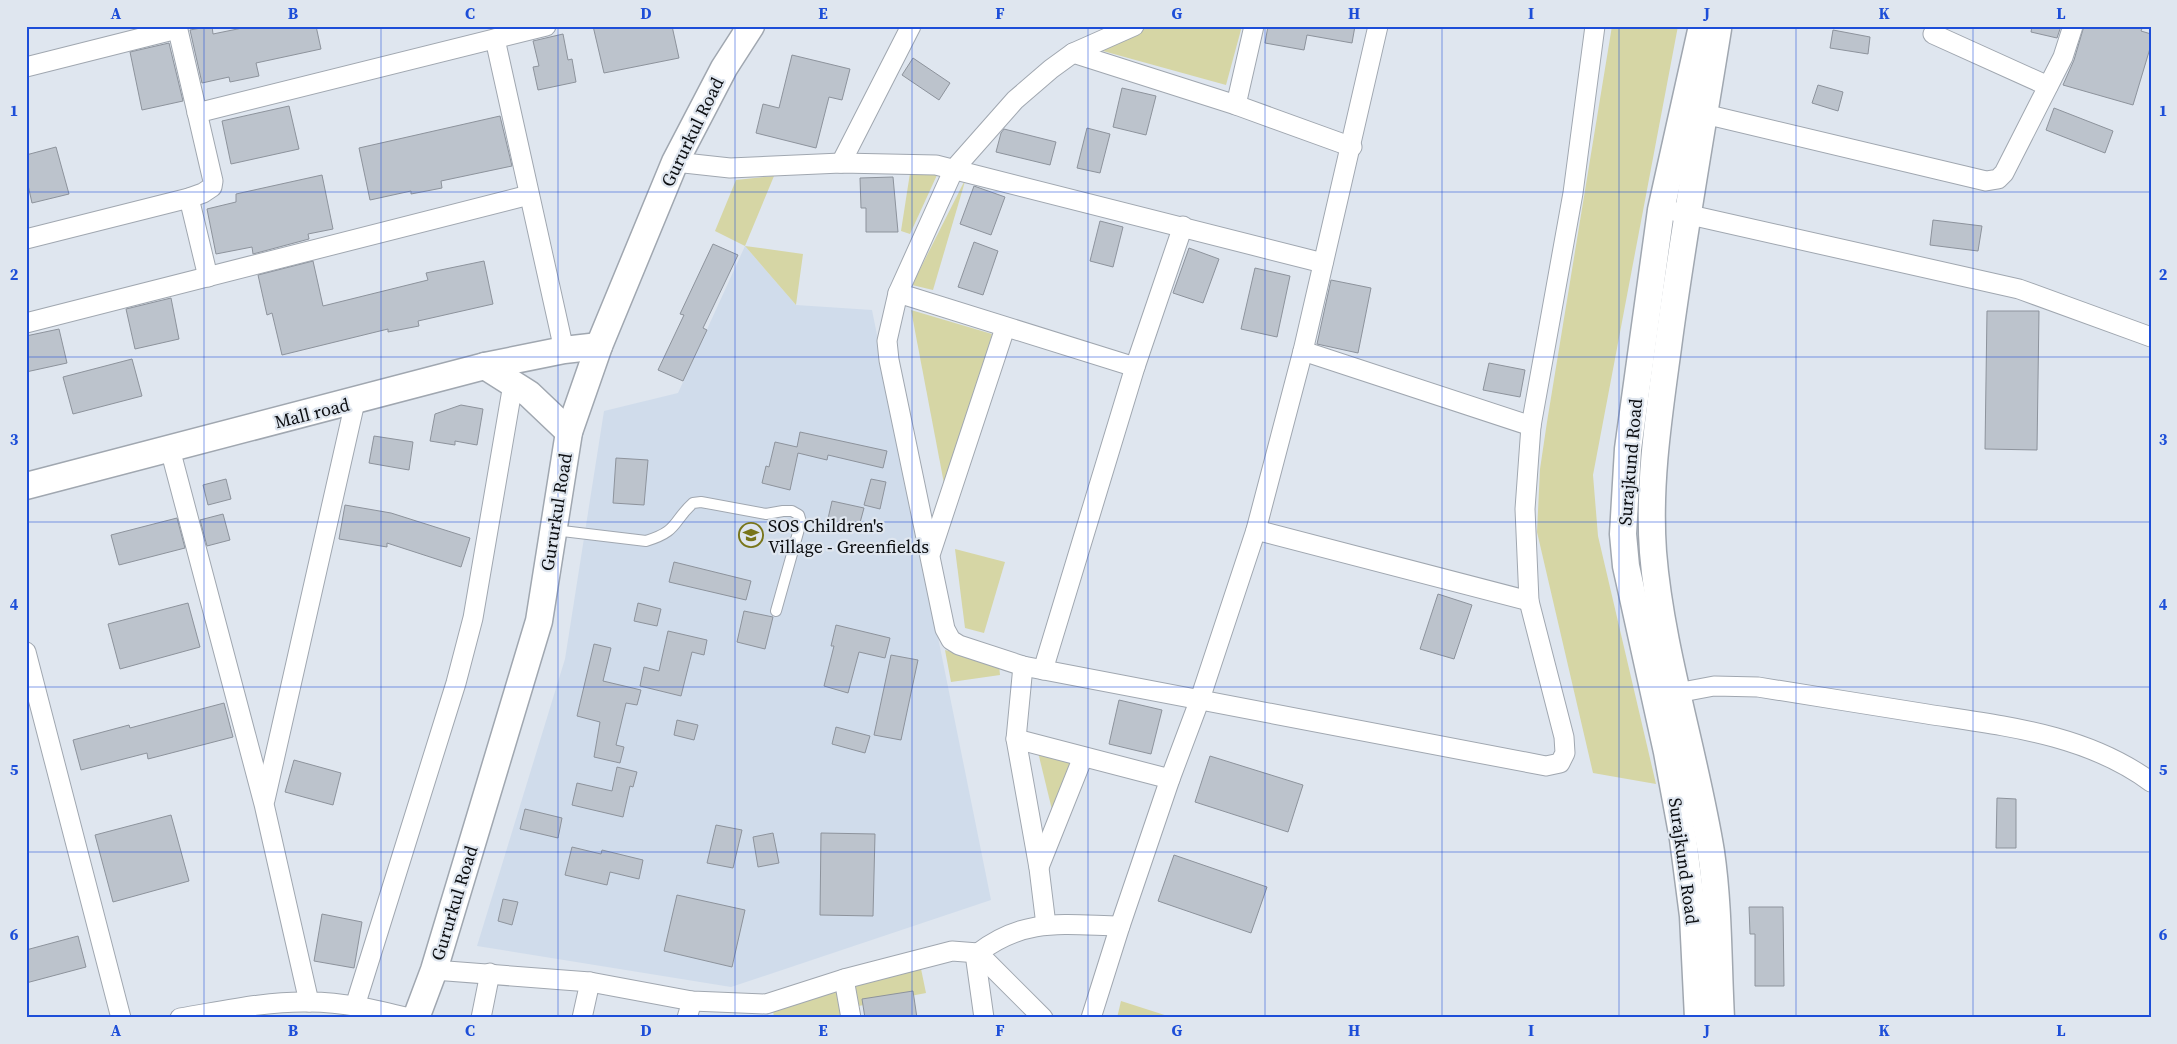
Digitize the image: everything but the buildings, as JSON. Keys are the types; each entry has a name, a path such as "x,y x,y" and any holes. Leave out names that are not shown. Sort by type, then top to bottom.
{"main road":[{"name":"Gururkul Road","path":"416,1018 434,970 539,621 569,432 599,346 675,162 724,68 751,26"},
{"name":"Surajkund Road","path":"1695,111 1702,26"},
{"name":"Surajkund Road","path":"1698,1018 1692,916 1684,839 1668,752 1626,566 1623,534 1628,449 1695,111 1719,26"},
{"name":"Surajkund Road","path":"1674,212 1652,497 1653,551 1658,590 1677,693 1701,799 1713,868 1721,1018"},
{"name":"Mall road","path":"26,486 355,402 485,366 564,350 599,346"},
{"path":"485,366 528,394 569,432"}],"street":[{"path":"196,113 546,26"},
{"path":"841,163 911,26"},
{"path":"1134,26 1073,53 1051,69 1016,100 954,169 898,293 887,341 889,360 930,552 940,614 951,640 959,645 1023,666 1553,766 1564,759 1564,737 1529,601 1525,509 1531,426 1573,193 1595,26"},
{"path":"1236,104 1254,26"},
{"path":"1091,1018 1120,926 1170,779 1200,699 1256,530 1303,350 1352,147 1378,26"},
{"path":"1695,111 1855,151 1990,181 1998,179 2004,174 2064,57 2073,26"},
{"path":"26,67 177,28 213,182 207,191 188,198 26,239"},
{"path":"1933,34 2048,86"},
{"path":"495,39 564,350"},
{"path":"1073,53 1236,104 1352,147"},
{"path":"675,162 730,168 841,163 916,163 954,169 1323,263"},
{"path":"26,324 529,195"},
{"path":"188,198 208,277"},
{"path":"1674,212 2019,289 2151,337"},
{"path":"1043,670 1135,367 1183,226"},
{"path":"898,293 1005,328 1135,367"},
{"path":"930,552 1005,328"},
{"path":"1303,350 1531,426"},
{"path":"355,1006 456,683 473,618 513,384"},
{"path":"264,804 355,402"},
{"path":"170,449 264,804 309,1002"},
{"path":"1256,530 1529,601"},
{"path":"26,652 121,1018"},
{"path":"1023,666 1016,739 1039,868 1046,925"},
{"path":"1677,693 1714,686 1758,687 2021,729 2097,750 2136,771 2151,782"},
{"path":"1016,739 1170,779"},
{"path":"1039,868 1083,757"},
{"path":"978,953 1010,932 1046,925 1120,926"},
{"path":"434,970 590,982 690,1009 767,1011 844,979 952,950 978,953 1043,1018"},
{"path":"978,953 977,974 984,1018"},
{"path":"481,1018 490,973"},
{"path":"844,979 851,1018"},
{"path":"582,1018 590,982"},
{"path":"180,1018 262,1004 309,1002 355,1006 410,1018"}],"lane":[{"path":"553,530 646,541 661,537 674,528 693,503 701,502 766,514 792,511 798,515 800,522 776,611"}],"shaded area":[{"name":"SOS Children's Village - Greenfields","path":"745,246 796,305 872,310 991,900 731,987 477,946 565,659 604,411 678,393"}],"green space":[{"path":"1148,26 1242,26 1226,85 1092,48"},
{"path":"1612,26 1678,26 1593,475 1598,536 1656,784 1593,773 1537,532 1540,469"},
{"path":"910,173 937,175 910,234 901,231"},
{"path":"774,176 745,246 715,231 736,180"},
{"path":"966,178 933,290 912,285"},
{"path":"745,246 803,254 796,305"},
{"path":"911,310 992,334 946,494"},
{"path":"955,549 1005,562 984,633 965,628"},
{"path":"945,650 999,665 1000,675 951,682"},
{"path":"1037,748 1076,757 1054,818"},
{"path":"920,964 926,993 843,1009 844,1018 774,1018 773,1010"},
{"path":"1121,1001 1174,1018 1117,1018"}],"place":[{"name":"SOS Children's Village - Greenfields","path":"751,535"}]}
